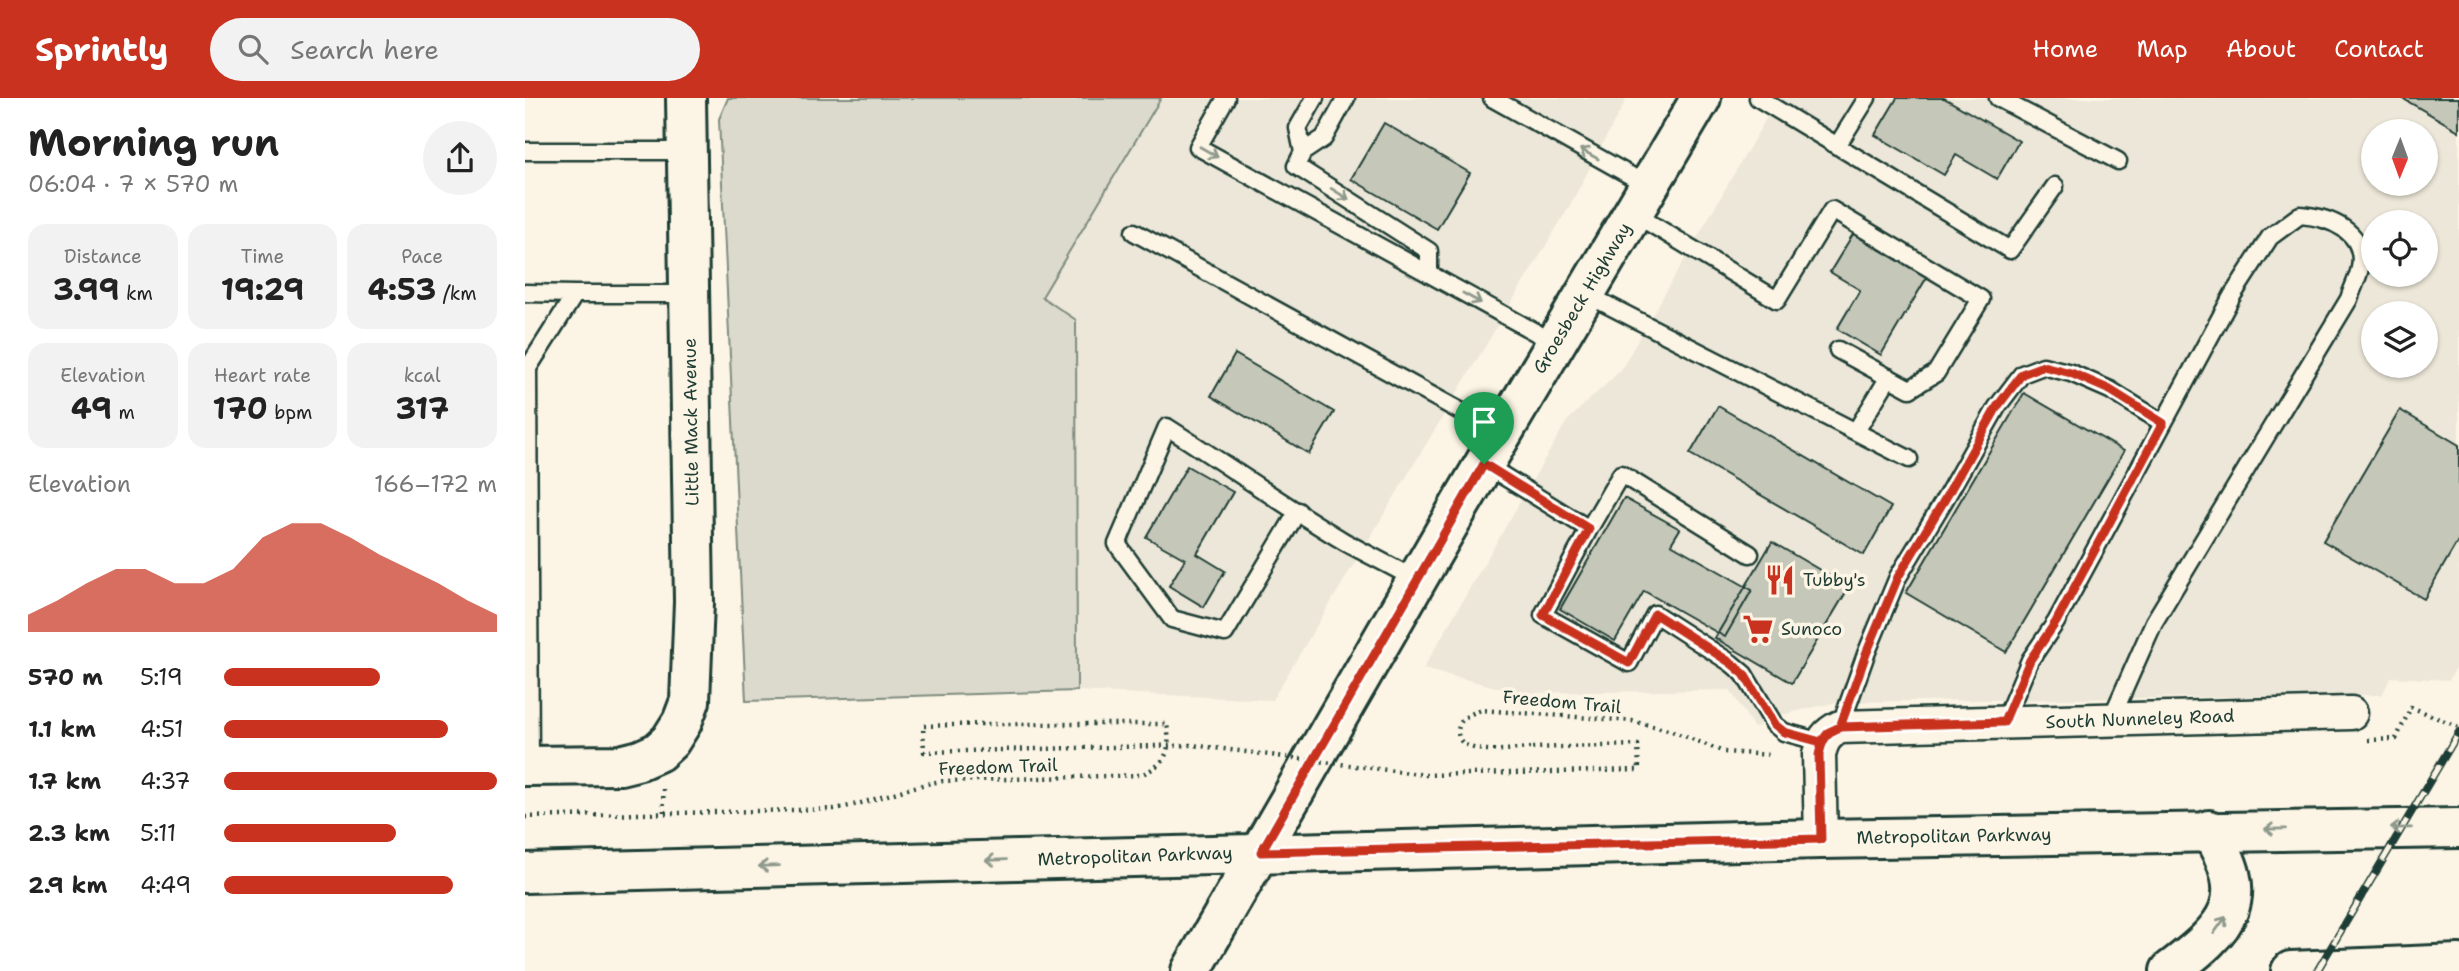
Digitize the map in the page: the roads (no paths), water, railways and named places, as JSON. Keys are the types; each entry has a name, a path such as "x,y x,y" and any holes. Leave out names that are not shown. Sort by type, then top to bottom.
{"main road":[{"name":"Little Mack Avenue","path":"527,766 620,765 658,752 670,741 683,722 690,701 694,602 686,98"},
{"name":"Groesbeck Highway","path":"1191,971 1584,293 1701,98"},
{"name":"Metropolitan Parkway","path":"525,873 1261,852 2210,830 2459,828"},
{"path":"2170,971 2211,937 2231,907 2232,877 2226,858 2210,830"},
{"path":"2291,971 2459,964"}],"street":[{"name":"South Nunneley Road","path":"1831,734 2004,722 2351,713"},
{"path":"1821,839 1819,755 1831,734"}],"lane":[{"path":"1226,98 1198,147 1555,343"},
{"path":"1303,152 1298,128 1315,98"},
{"path":"1346,98 1324,138 1303,152 1296,166 1429,251 1429,274"},
{"path":"1492,98 1641,200 1777,300 1832,210 1981,299 1936,373 1910,389 1838,350"},
{"path":"1758,98 2010,250 2055,186"},
{"path":"1837,146 1867,98"},
{"path":"1998,98 2118,161"},
{"path":"525,151 687,151"},
{"path":"2004,722 2030,660 2056,622 2232,296 2270,237 2300,215 2320,216 2349,230 2361,250 2360,269 2349,299 2154,622 2111,719"},
{"path":"1134,232 1493,449 1589,529"},
{"path":"525,293 689,294"},
{"path":"1584,293 1909,459"},
{"path":"527,766 528,368 575,294"},
{"path":"1750,554 1622,474 1543,615 1629,663 1655,614 1744,674 1774,724 1784,732 1831,734 1898,577 1997,407 2022,374 2043,366 2071,373 2110,390 2163,423"},
{"path":"1856,431 1889,377"},
{"path":"1298,511 1225,633 1172,619 1117,544 1167,427 1298,511 1346,542 1417,580"}],"railway":[{"path":"2317,971 2459,732"}],"place":[{"name":"Tubby's","path":"1780,580"},
{"name":"Sunoco","path":"1758,629"}]}
